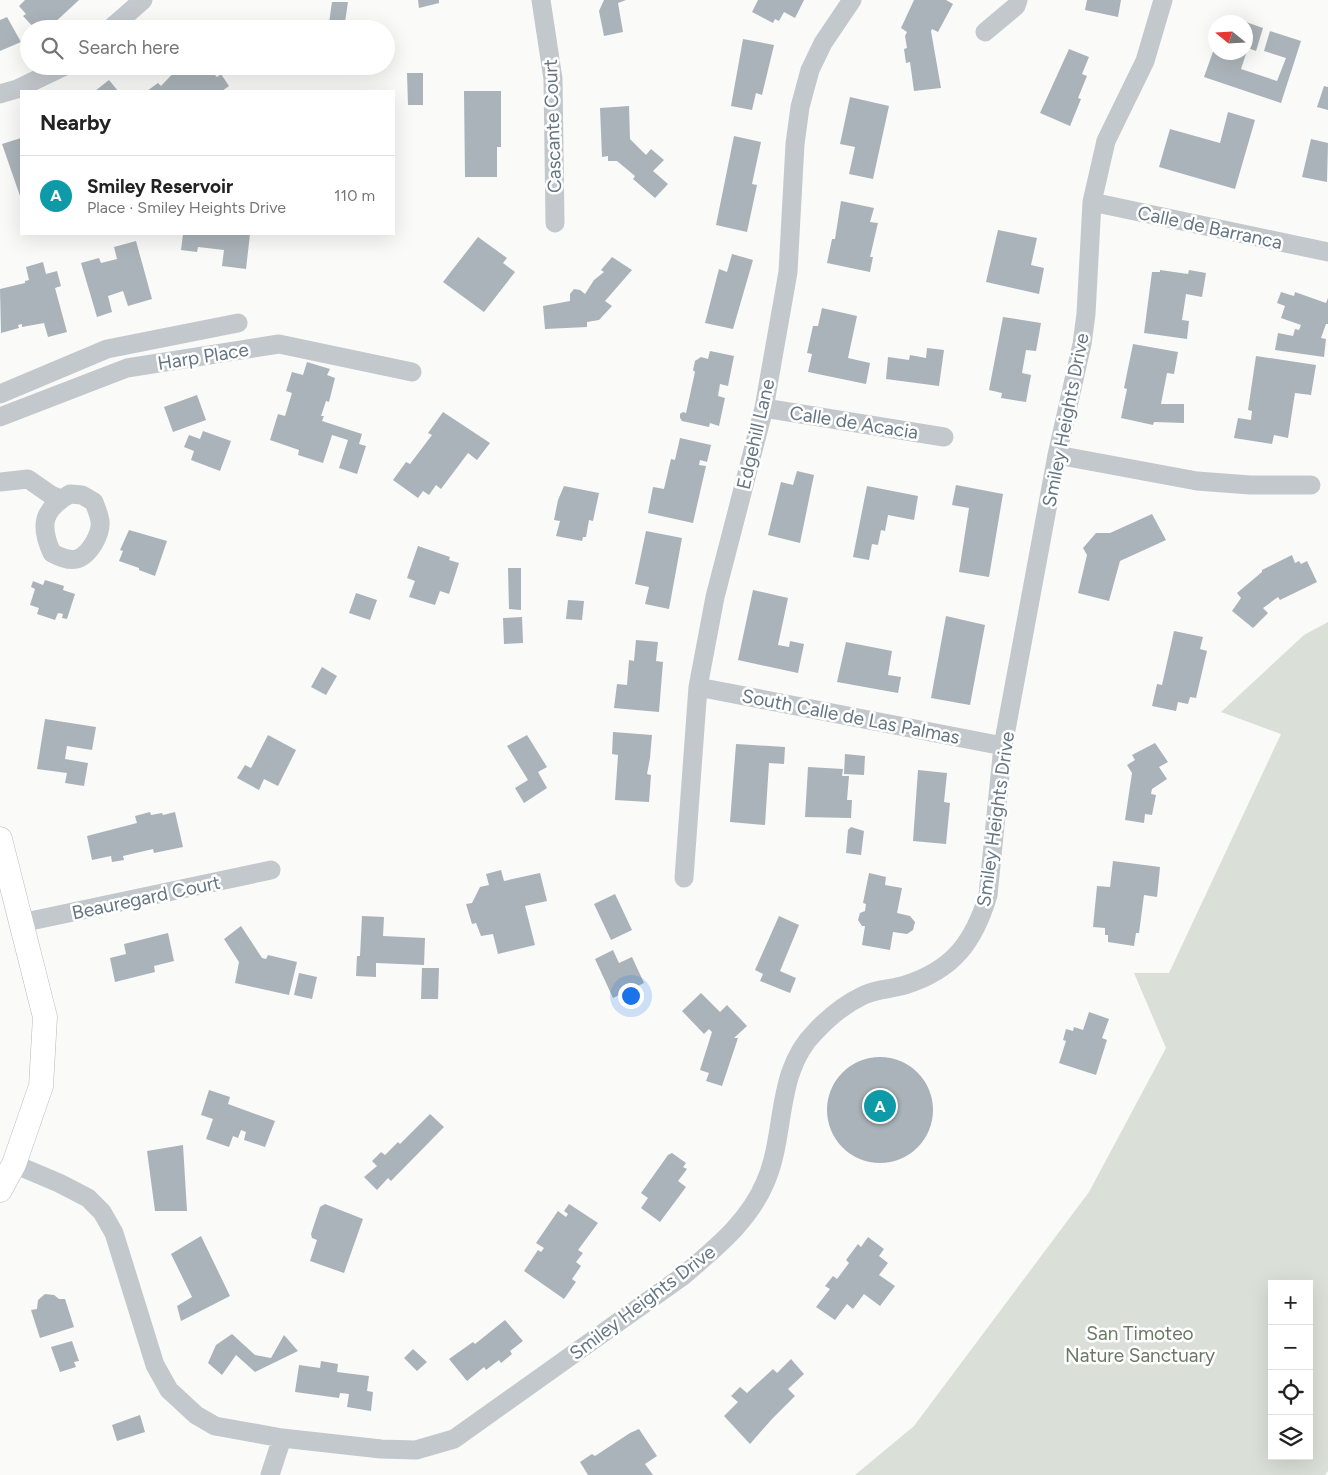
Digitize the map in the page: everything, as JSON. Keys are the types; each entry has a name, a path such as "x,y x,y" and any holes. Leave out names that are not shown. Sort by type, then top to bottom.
{"main road":[{"path":"0,838 45,1017 41,1086 14,1164 0,1190"}],"street":[{"path":"120,20 143,0"},
{"name":"Cascante Court","path":"541,0 553,79 555,223"},
{"name":"Edgehill Lane","path":"684,878 698,687 715,597 764,408 788,272 795,144 800,107 810,70 823,43 852,0"},
{"path":"985,32 1016,6 1018,0"},
{"name":"Smiley Heights Drive","path":"14,1164 59,1183 88,1198 102,1212 114,1233 155,1365 169,1390 196,1415 215,1426 282,1438 381,1449 416,1450 454,1439 683,1276 716,1248 746,1217 765,1184 773,1160 786,1087 795,1061 804,1044 841,1009 865,995 906,984 934,972 956,956 970,939 981,919 988,895 1004,746 1057,456 1082,344 1086,314 1092,202 1106,141 1145,61 1163,0"},
{"path":"0,94 17,89 46,75"},
{"name":"Calle de Barranca","path":"1092,202 1328,252"},
{"name":"Harp Place","path":"0,394 107,349 238,323"},
{"name":"Harp Place","path":"0,417 127,368 279,344 412,372"},
{"name":"Calle de Acacia","path":"764,408 944,437"},
{"path":"1057,456 1197,481 1250,485 1311,484"},
{"path":"0,482 28,479 51,494 61,498"},
{"name":"South Calle de Las Palmas","path":"698,687 1004,746"},
{"name":"Beauregard Court","path":"21,924 270,870"},
{"path":"270,1475 282,1438"}],"green space":[{"name":"San Timoteo Nature Sanctuary","path":"1328,622 1328,1471 1325,1475 855,1475 914,1426 1089,1192 1166,1048 1134,973 1169,973 1281,734 1221,712 1304,635"}],"building":[{"path":"25,0 79,0 57,20 27,20 23,16 26,14 19,6"},
{"path":"418,0 439,0 439,3 419,8"},
{"path":"604,0 626,0 618,3 623,32 604,36 599,11"},
{"path":"758,0 804,0 795,18 784,12 779,21 775,19 773,23 752,12"},
{"path":"914,0 946,0 953,4 938,32 932,29 931,31 941,88 914,91 910,62 906,63 904,49 907,48 905,36 907,32 901,28"},
{"path":"1087,0 1121,0 1118,17 1085,10"},
{"path":"332,2 348,2 345,20 329,20"},
{"path":"7,17 20,42 0,51 0,20"},
{"path":"1253,24 1263,28 1256,51 1253,50"},
{"path":"1270,31 1301,41 1281,103 1204,77 1210,60 1244,60 1241,69 1277,81 1286,58 1264,51"},
{"path":"743,39 774,45 762,95 756,93 752,110 731,106"},
{"path":"1069,49 1089,57 1082,74 1087,76 1078,98 1081,99 1070,126 1040,113"},
{"path":"407,73 423,73 423,105 408,105"},
{"path":"171,75 215,75 217,77 222,75 229,86 223,90 148,90 158,83 161,86"},
{"path":"109,80 117,90 96,90"},
{"path":"1324,86 1328,87 1328,110 1317,107"},
{"path":"464,91 501,91 501,147 497,147 497,177 465,177"},
{"path":"850,97 889,106 873,179 849,174 855,147 840,144"},
{"path":"629,106 630,139 646,155 651,149 664,160 653,171 668,184 655,198 633,179 635,176 617,161 608,161 608,156 602,157 600,108"},
{"path":"1228,112 1255,120 1235,189 1159,167 1170,129 1220,143"},
{"path":"734,136 761,142 752,184 757,185 747,232 716,225"},
{"path":"20,138 20,196 2,144"},
{"path":"1311,139 1328,143 1327,182 1302,177"},
{"path":"841,201 874,208 870,222 878,223 870,257 873,257 870,272 827,263 832,239 835,239"},
{"path":"998,230 1037,238 1031,265 1044,268 1039,294 986,282"},
{"path":"183,235 250,235 246,269 222,266 224,250 198,247 197,252 181,250"},
{"path":"478,237 507,258 503,263 515,272 484,312 443,282"},
{"path":"136,241 152,299 128,306 123,291 108,296 112,312 97,317 81,263 99,258 101,263 117,259 114,247"},
{"path":"732,254 753,260 733,329 705,323 719,269 727,272"},
{"path":"612,257 632,270 605,301 612,306 599,320 587,322 587,327 545,329 543,306 570,301 570,294 574,289 580,290 585,294 594,280 604,272 601,270"},
{"path":"43,262 46,274 57,271 61,286 55,288 67,332 48,337 44,323 22,327 22,324 18,325 19,328 1,333 0,289 25,283 25,281 29,280 26,267"},
{"path":"1160,270 1188,274 1189,270 1206,273 1202,297 1186,294 1182,320 1189,321 1187,339 1144,333 1152,272 1160,272"},
{"path":"1281,292 1294,296 1295,292 1326,303 1328,298 1328,324 1326,324 1321,338 1326,339 1324,357 1275,350 1278,333 1293,336 1295,329 1299,330 1301,325 1281,318 1285,306 1277,303"},
{"path":"822,308 857,316 848,358 870,363 866,384 808,372 812,354 807,353 813,326 818,326"},
{"path":"1003,317 1041,323 1036,351 1026,350 1022,373 1031,375 1026,402 1001,398 1002,393 989,390"},
{"path":"1133,344 1178,352 1174,374 1167,373 1161,404 1184,404 1184,423 1154,422 1153,425 1121,418 1127,389 1124,388"},
{"path":"927,348 944,350 939,386 886,379 888,357 909,360 910,355 926,358"},
{"path":"710,351 734,356 728,386 720,384 718,396 725,398 719,426 710,423 709,427 682,421 680,414 686,413 695,372 693,370 695,361 701,357 708,359"},
{"path":"1256,356 1316,365 1311,395 1295,393 1288,438 1274,435 1272,444 1234,438 1238,418 1251,420 1252,411 1248,410"},
{"path":"307,362 330,369 327,375 335,378 329,402 326,401 321,416 324,416 322,421 362,434 359,444 366,446 357,474 339,468 348,440 332,435 323,463 298,455 299,450 270,440 278,414 285,416 292,393 286,391 292,372 303,375"},
{"path":"197,395 206,420 173,432 164,407"},
{"path":"443,412 490,443 477,460 468,453 441,489 436,485 429,495 423,491 418,498 393,480 406,462 410,464 432,435 428,433"},
{"path":"203,431 231,441 220,471 191,460 194,451 184,447 189,435 200,439"},
{"path":"680,438 711,445 707,462 700,460 699,465 706,466 693,523 648,513 653,487 664,489 671,459 675,460"},
{"path":"797,471 814,475 800,543 768,535 781,482 793,485"},
{"path":"956,485 1003,494 989,577 959,572 969,508 952,505"},
{"path":"564,486 599,493 593,521 589,520 586,537 583,537 582,541 556,536 560,521 554,520 558,500"},
{"path":"867,486 918,496 914,520 888,515 885,531 881,530 878,545 872,544 869,560 853,557"},
{"path":"1152,514 1166,540 1120,561 1109,601 1078,593 1087,555 1083,548 1096,533 1110,533"},
{"path":"129,530 167,541 155,576 119,561 123,551 120,550"},
{"path":"646,531 682,538 669,609 645,604 649,587 635,584"},
{"path":"418,546 450,557 449,560 459,563 449,594 440,591 435,605 409,597 415,581 407,578"},
{"path":"1292,555 1295,563 1299,561 1301,564 1307,561 1317,582 1280,600 1278,597 1263,608 1268,613 1253,628 1232,611 1241,598 1237,593 1262,570"},
{"path":"508,568 521,568 521,610 509,609"},
{"path":"45,580 64,586 63,590 75,594 67,619 62,618 63,614 58,613 55,620 37,614 39,608 30,605 35,589 31,587 33,581 43,585"},
{"path":"753,590 788,598 778,645 789,647 790,641 804,644 798,673 738,660"},
{"path":"356,593 377,600 370,620 349,613"},
{"path":"568,600 584,601 582,620 566,619"},
{"path":"946,616 985,625 970,705 931,698"},
{"path":"522,617 523,643 504,644 503,618"},
{"path":"1174,631 1203,637 1200,649 1207,651 1196,698 1190,697 1188,704 1178,702 1176,711 1152,706 1157,684 1162,685"},
{"path":"636,640 658,642 656,661 663,662 659,712 614,708 617,684 627,685 629,660 634,661"},
{"path":"846,642 892,651 888,675 901,677 898,693 837,682"},
{"path":"322,667 337,676 326,695 311,687"},
{"path":"45,719 96,727 92,750 67,746 65,759 88,763 84,786 65,783 67,773 37,769"},
{"path":"613,732 652,735 647,774 651,775 649,802 615,800 618,755 612,754"},
{"path":"268,735 296,750 278,786 264,779 259,790 237,778 245,765 251,768"},
{"path":"527,735 547,767 538,772 547,788 524,803 515,788 528,780 507,746"},
{"path":"1155,743 1168,762 1159,767 1167,779 1152,789 1151,794 1156,795 1152,815 1145,814 1144,823 1125,820 1132,773 1127,765 1135,760 1132,755"},
{"path":"736,744 785,747 784,764 769,763 765,825 730,822"},
{"path":"845,754 865,756 864,775 844,774"},
{"path":"808,767 843,769 842,776 849,776 847,800 852,800 851,818 805,817"},
{"path":"918,770 947,773 944,802 950,803 946,844 913,841"},
{"path":"150,812 151,815 162,813 163,815 175,812 183,847 154,853 153,849 123,856 124,860 112,862 111,856 92,860 87,836 137,823 135,816"},
{"path":"851,827 864,831 861,855 846,853 848,830"},
{"path":"1113,861 1160,867 1157,897 1144,895 1139,933 1136,933 1134,946 1108,942 1105,928 1093,927 1097,886 1110,887"},
{"path":"501,870 504,881 540,873 547,901 525,906 535,945 498,954 493,934 481,936 476,923 472,924 466,904 472,903 480,887 489,885 486,874"},
{"path":"869,873 886,877 885,885 902,888 897,913 910,916 915,922 913,930 907,934 893,932 890,950 862,945 865,926 862,926 858,920 860,913 865,911 866,904 863,903"},
{"path":"615,894 632,930 611,940 594,904"},
{"path":"362,916 384,917 383,936 425,938 424,965 376,963 376,977 356,976 357,956 360,956"},
{"path":"779,916 799,925 780,971 796,978 790,993 760,981 763,974 755,970"},
{"path":"241,926 262,958 266,959 268,955 297,962 289,995 235,983 239,962 224,939"},
{"path":"168,933 174,961 154,966 155,972 115,982 110,958 126,954 124,944"},
{"path":"613,950 619,963 632,957 644,983 613,998 595,959"},
{"path":"422,968 439,968 438,999 421,999"},
{"path":"299,973 317,977 312,999 294,995"},
{"path":"701,993 720,1012 727,1005 747,1026 734,1038 738,1038 722,1086 706,1081 709,1073 700,1070 712,1032 709,1029 704,1034 682,1011"},
{"path":"1089,1012 1109,1019 1102,1038 1107,1040 1096,1075 1059,1063 1066,1041 1063,1040 1066,1029 1073,1031 1074,1027 1083,1030"},
{"path":"880,1057 900,1061 918,1072 929,1090 933,1110 929,1130 918,1148 900,1159 880,1163 860,1159 842,1148 831,1130 827,1110 831,1090 842,1072 860,1061"},
{"path":"209,1090 230,1097 228,1104 275,1121 265,1147 244,1140 246,1132 241,1130 238,1138 233,1136 229,1147 206,1139 213,1119 201,1115"},
{"path":"430,1114 444,1127 391,1181 388,1178 377,1190 364,1177 377,1166 372,1161 381,1152 385,1155 398,1142 400,1144"},
{"path":"183,1145 187,1211 155,1211 147,1151"},
{"path":"672,1153 686,1163 683,1167 687,1169 678,1181 686,1187 660,1222 641,1208 648,1198 641,1193 668,1155"},
{"path":"325,1204 363,1219 344,1273 310,1261 317,1240 312,1238 311,1234 320,1207"},
{"path":"569,1204 598,1223 578,1250 583,1253 576,1262 581,1266 572,1279 576,1282 564,1299 524,1271 538,1250 541,1252 544,1248 536,1243 558,1211 566,1217 568,1214 564,1211"},
{"path":"201,1236 230,1296 181,1321 177,1306 192,1297 171,1254"},
{"path":"868,1237 884,1249 879,1256 888,1263 879,1275 895,1286 880,1306 864,1294 853,1309 847,1304 835,1320 816,1307 830,1289 825,1286 833,1276 837,1279 849,1263 846,1260 858,1244 861,1247"},
{"path":"45,1294 65,1299 74,1327 40,1338 31,1310 37,1309 38,1300"},
{"path":"505,1320 523,1341 510,1351 512,1354 501,1363 499,1360 486,1370 484,1367 467,1381 449,1359 473,1342 475,1344"},
{"path":"232,1334 255,1355 271,1358 284,1335 298,1351 255,1372 236,1355 222,1375 208,1363 216,1345"},
{"path":"72,1341 79,1361 74,1362 76,1367 60,1372 51,1347"},
{"path":"413,1349 427,1362 417,1371 404,1358"},
{"path":"791,1359 804,1374 788,1389 795,1396 750,1444 724,1416 738,1402 731,1396 740,1387 747,1393 773,1369 777,1373"},
{"path":"321,1361 338,1364 337,1372 369,1376 367,1391 373,1392 371,1411 347,1407 349,1394 340,1393 339,1398 295,1392 299,1365 320,1368"},
{"path":"140,1415 145,1432 117,1441 112,1425"},
{"path":"639,1429 657,1456 645,1464 653,1475 588,1475 580,1462 592,1454 595,1456"}],"place":[{"name":"Smiley Reservoir","path":"880,1106"}]}
